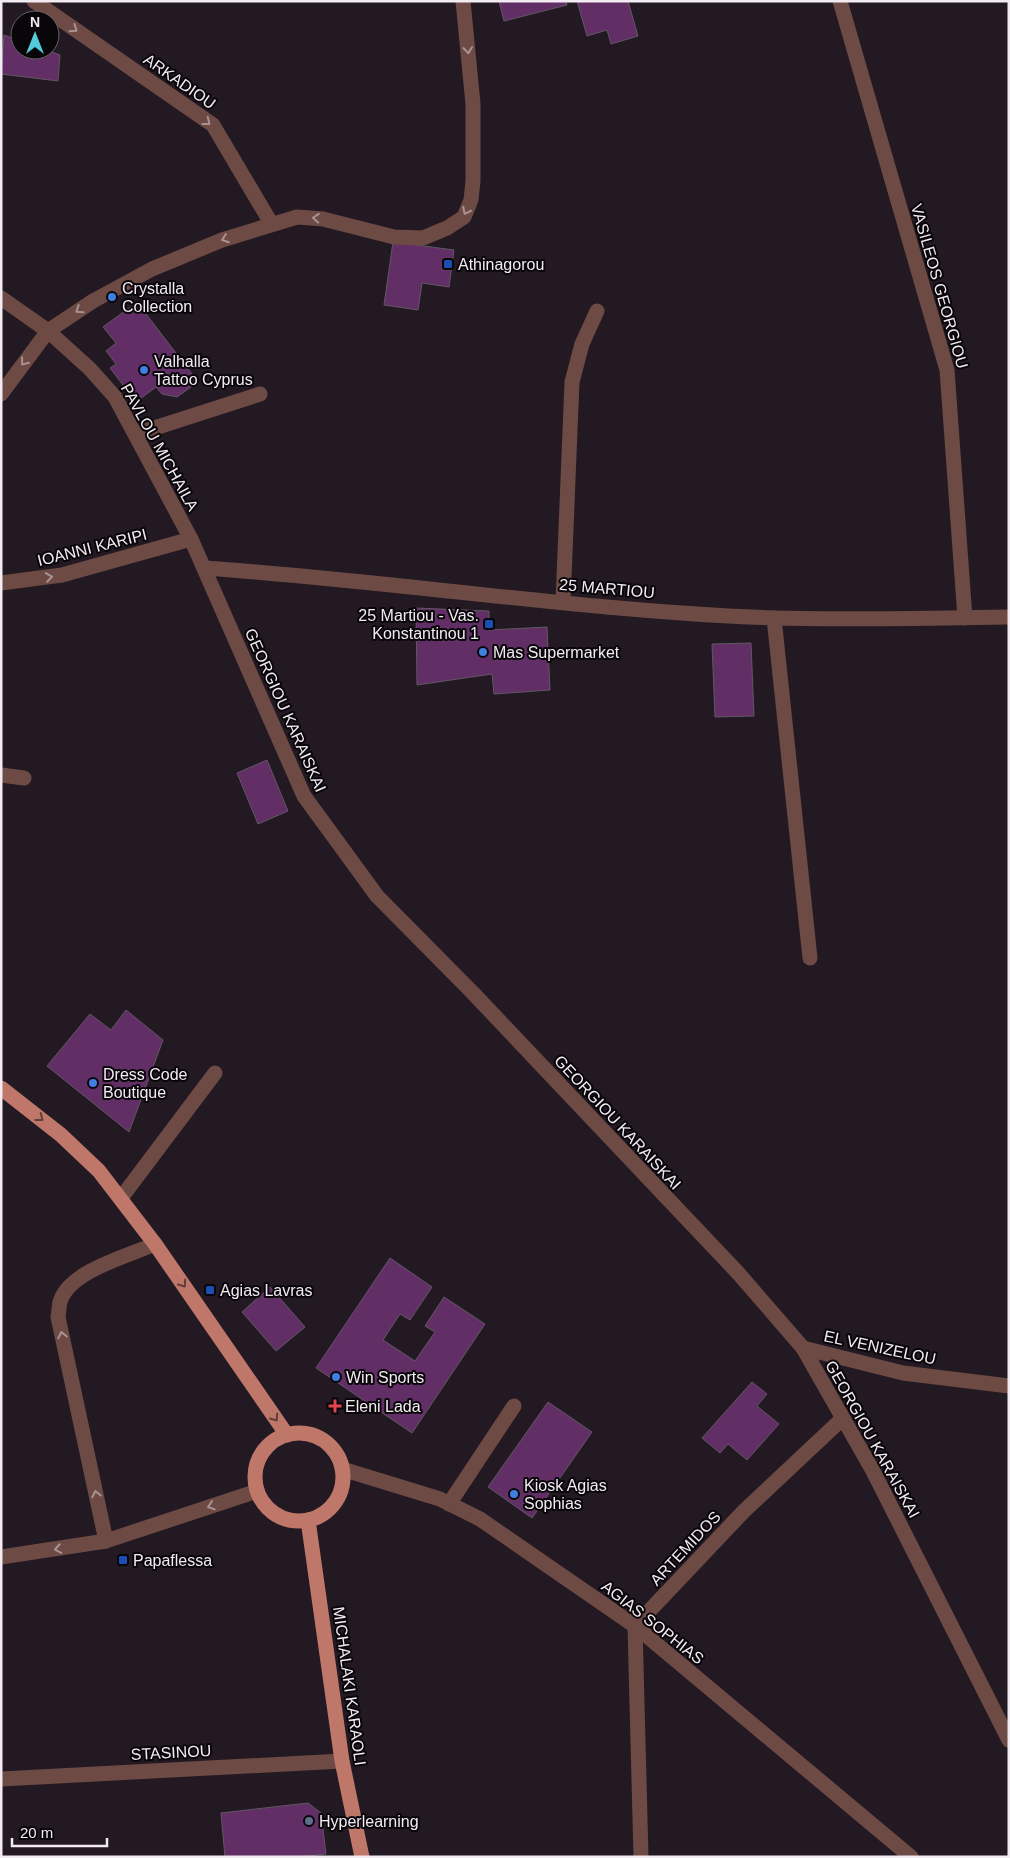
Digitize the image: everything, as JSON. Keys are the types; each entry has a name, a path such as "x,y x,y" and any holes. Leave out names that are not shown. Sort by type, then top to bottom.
{"main road":[{"path":"1,1088 61,1135 100,1171 155,1244 287,1435"},
{"path":"301,1433 316,1436 328,1444 337,1455 342,1469 343,1482 339,1496 332,1507 321,1516 295,1521 283,1518 272,1512 263,1502 257,1491 255,1477 260,1457 274,1441 287,1435 301,1433"},
{"name":"MICHALAKI KARAOLI","path":"308,1520 342,1761 362,1857"}],"street":[{"name":"ARKADIOU","path":"34,1 213,125 271,223"},
{"path":"1,394 48,331 92,301 152,270 222,240 271,223 297,217 323,218 394,237 423,238 447,228 464,217 471,200 474,181 473,104 463,1"},
{"name":"VASILEOS GEORGIOU","path":"840,1 947,370 966,618"},
{"name":"PAVLOU MICHAILA","path":"1,298 48,331 90,369 115,397 191,539"},
{"path":"563,602 572,382 582,344 597,311"},
{"path":"136,434 260,394"},
{"name":"GEORGIOU KARAISKAI","path":"191,539 304,796 377,896 473,993 738,1274 803,1348 872,1471 1009,1740"},
{"name":"IOANNI KARIPI","path":"1,583 62,575 191,539"},
{"name":"25 MARTIOU","path":"204,568 349,579 563,602 774,618 1009,617"},
{"path":"774,618 810,958"},
{"path":"1,775 24,778"},
{"path":"121,1198 215,1073"},
{"path":"106,1541 58,1317 60,1301 68,1288 83,1275 155,1244"},
{"name":"EL VENIZELOU","path":"803,1348 903,1373 1009,1386"},
{"path":"449,1504 514,1406"},
{"name":"ARTEMIDOS","path":"635,1626 744,1511 842,1419"},
{"name":"AGIAS SOPHIAS","path":"342,1469 449,1504 480,1519 635,1626 911,1857"},
{"path":"1,1557 106,1541 257,1491"},
{"path":"635,1626 641,1857"},
{"name":"STASINOU","path":"1,1779 342,1761"}],"building":[{"path":"499,1 566,1 567,5 504,21"},
{"path":"577,1 628,1 638,36 611,44 607,30 587,36"},
{"path":"4,35 10,37 10,60 60,60 58,81 1,74"},
{"path":"393,242 454,250 449,287 422,283 418,310 384,305"},
{"path":"137,302 198,382 177,397 162,394 156,387 136,402 110,368 116,364 106,351 116,343 103,327"},
{"name":"Mas Supermarket","path":"416,608 489,611 489,630 547,627 550,690 494,694 492,674 417,685"},
{"path":"751,643 754,716 715,717 712,644"},
{"path":"267,760 288,811 258,824 237,773"},
{"path":"126,1010 163,1040 129,1132 47,1066 90,1014 111,1030"},
{"path":"390,1258 432,1287 410,1320 400,1314 383,1340 415,1361 435,1332 425,1326 444,1297 485,1324 412,1433 316,1368"},
{"path":"270,1287 305,1327 276,1351 242,1312"},
{"path":"752,1382 767,1394 757,1406 779,1424 747,1460 728,1444 720,1453 702,1438"},
{"path":"548,1402 592,1432 532,1518 488,1487"},
{"path":"308,1803 321,1813 326,1854 299,1857 225,1857 221,1813"}],"place":[{"name":"Athinagorou","path":"448,264"},
{"name":"Crystalla Collection","path":"112,297"},
{"name":"Valhalla Tattoo Cyprus","path":"144,370"},
{"name":"25 Martiou - Vas. Konstantinou 1","path":"489,624"},
{"name":"Mas Supermarket","path":"483,652"},
{"name":"Dress Code Boutique","path":"93,1083"},
{"name":"Agias Lavras","path":"210,1290"},
{"name":"Win Sports","path":"336,1377"},
{"name":"Eleni Lada","path":"335,1406"},
{"name":"Kiosk Agias Sophias","path":"514,1494"},
{"name":"Papaflessa","path":"123,1560"},
{"name":"Hyperlearning","path":"309,1821"}]}
